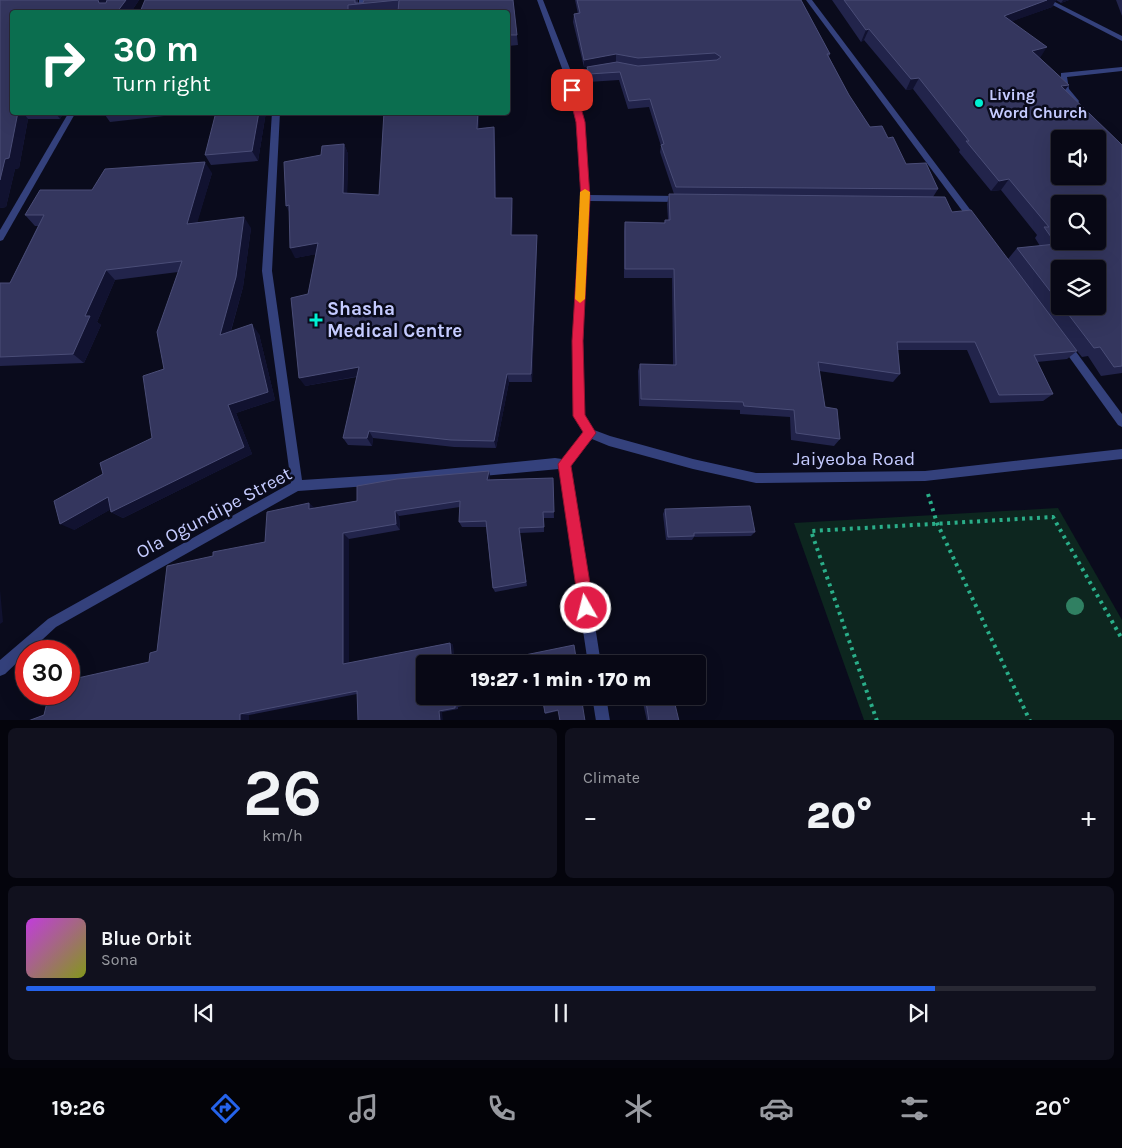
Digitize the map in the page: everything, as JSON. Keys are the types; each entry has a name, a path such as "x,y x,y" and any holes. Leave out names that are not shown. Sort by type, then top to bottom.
{"street":[{"path":"540,0 568,74 580,122 586,198 578,341 579,416 590,433 564,464 594,655"},
{"path":"809,0 983,233"},
{"path":"1046,0 1122,39"},
{"path":"568,74 606,68"},
{"path":"1080,106 1062,84 1064,75 1122,69"},
{"path":"0,238 70,115"},
{"path":"276,115 267,270 297,486"},
{"path":"586,198 694,199"},
{"path":"950,202 960,202"},
{"path":"1058,335 1122,422"},
{"name":"Jaiyeoba Road","path":"590,433 609,441 756,478 925,476 1122,454"},
{"name":"Ola Ogundipe Street","path":"0,669 52,623 297,486 396,479 555,462 564,464"},
{"path":"600,705 603,720"}],"path":[{"path":"925,476 936,523 1030,720"},
{"path":"877,720 811,530 1053,517 1122,638"}],"green space":[{"path":"1058,508 1122,620 1122,720 864,720 794,523"}],"building":[{"path":"0,0 98,0 99,3 106,3 107,0 126,0 118,10 10,10 10,115 17,115 9,158 5,159 0,180"},
{"path":"145,0 355,0 355,3 363,3 364,0 398,0 348,5 348,10 141,10"},
{"path":"399,0 513,0 517,35 510,35 510,10 398,10"},
{"path":"577,0 801,0 830,54 827,54 849,95 870,127 882,126 888,138 893,137 906,164 926,163 938,189 676,187 661,145 664,144 650,99 629,101 620,72 589,74 587,67 617,62 638,66 717,60 721,57 715,53 638,58 616,54 584,60 574,14 580,13"},
{"path":"844,0 1047,0 1004,16 1047,47 1032,51 1069,85 1061,86 1122,145 1122,366 1114,367 1100,347 1094,348 1069,315 1106,315 1106,260 1051,260 1051,292 1017,248 1051,245 1051,250 1106,250 1106,195 1051,195 1051,237 1044,227 1049,227 1009,179 999,181 966,141 969,141 919,78 911,79 869,29 866,30"},
{"path":"215,115 258,115 252,151 205,155"},
{"path":"384,115 478,115 477,129 494,127 495,198 512,198 511,235 537,235 531,374 507,374 494,441 451,440 369,431 367,438 343,438 359,367 299,378 291,298 308,294 318,243 290,248 289,205 286,206 284,162 321,155 322,146 344,144 343,193 379,195"},
{"path":"205,162 187,224 244,217 236,277 220,335 252,324 268,392 228,405 244,447 111,512 108,497 60,524 54,501 103,474 100,463 152,438 143,376 164,369 157,332 182,261 106,270 85,316 90,316 73,354 0,357 0,283 10,283 44,215 25,215 40,190 92,190 105,169"},
{"path":"669,194 945,197 952,212 971,210 1077,351 1034,355 1053,394 999,395 975,342 897,342 900,374 818,362 825,407 837,409 840,439 796,433 794,410 744,406 743,402 641,399 640,364 676,365 674,269 625,269 625,222 665,223 665,220 670,220"},
{"path":"489,471 487,480 553,478 554,512 543,512 544,527 519,528 526,582 493,588 486,521 459,522 460,501 395,511 396,524 343,533 343,664 450,643 451,655 416,655 416,705 460,705 455,706 455,708 439,711 440,720 358,720 357,691 240,714 240,720 31,720 44,715 46,705 80,705 80,678 149,662 150,653 157,651 167,566 213,556 213,552 265,542 267,512 309,503 309,509 357,501 357,486 397,479"},
{"path":"750,506 755,532 694,533 694,536 668,537 665,509"},
{"path":"574,645 576,655 525,655"},
{"path":"544,705 582,705 585,720 560,720 558,710 545,713"},
{"path":"646,705 675,705 679,720 649,720"}],"slow traffic":[{"path":"580,299 585,192"}],"place":[{"name":"Living Word Church","path":"979,103"},
{"name":"Shasha Medical Centre","path":"316,320"}],"route":[{"path":"572,90 580,122 586,198 578,341 579,416 590,433 564,464 568,476 586,608"}]}
